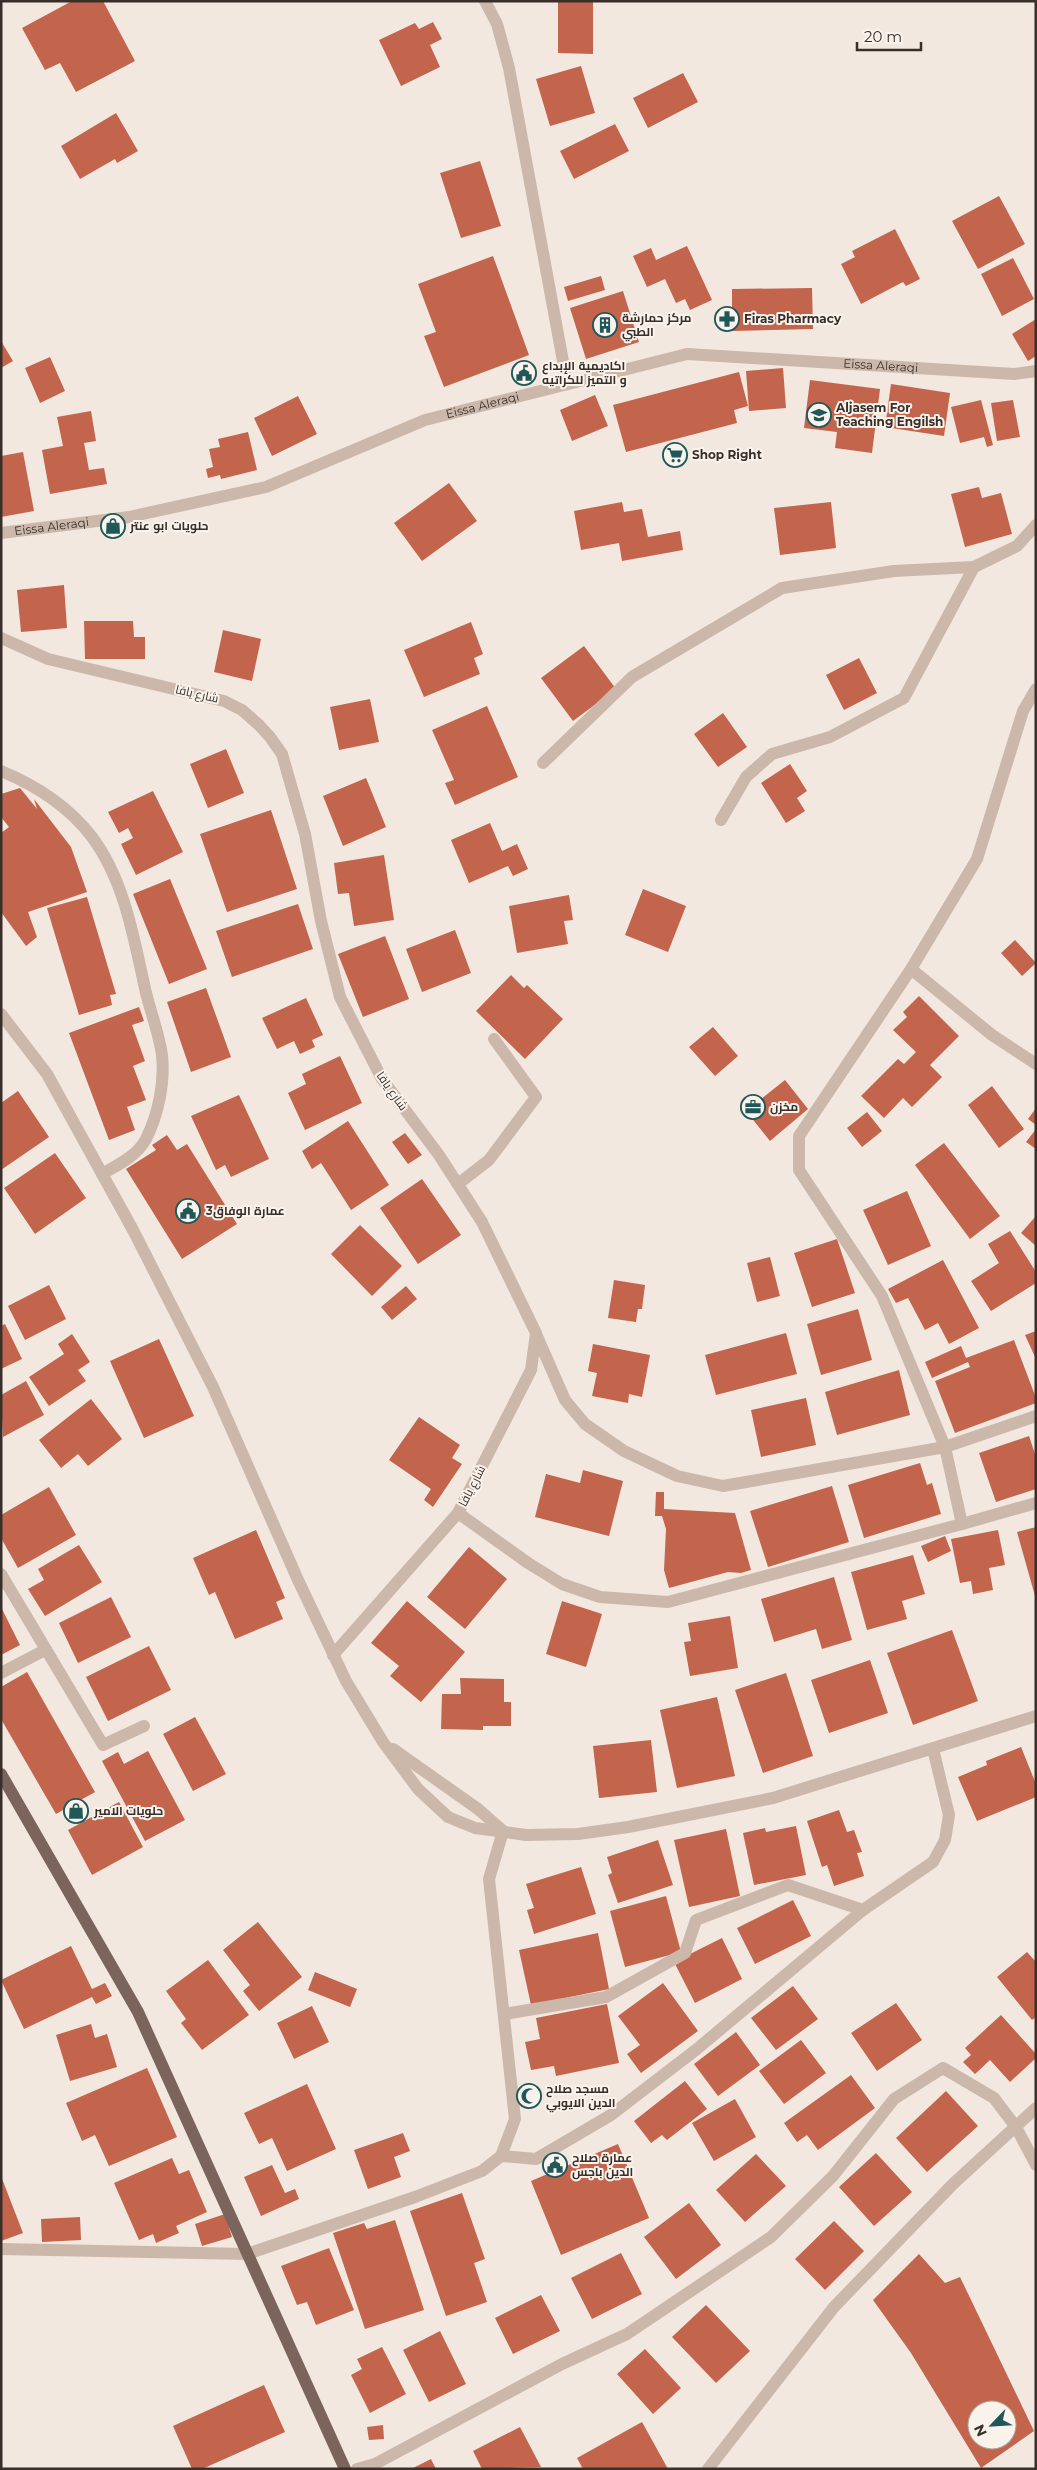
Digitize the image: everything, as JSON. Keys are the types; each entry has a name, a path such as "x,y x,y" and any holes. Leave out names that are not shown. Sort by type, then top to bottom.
{"main road":[{"path":"1,1774 138,2012 345,2469"}],"street":[{"path":"485,1 497,24 508,68 567,383"},
{"name":"Eissa Aleraqi","path":"1,533 129,517 266,487 425,420 687,354 1014,374 1036,371"},
{"path":"543,763 632,677 782,588 894,571 974,567 1017,546 1036,525"},
{"path":"721,820 746,777 772,754 830,737 904,698 974,567"},
{"name":"شارع يافا","path":"1,638 48,659 224,701 242,710 270,737 282,754 305,834 322,921 340,998 382,1079 439,1155 482,1222 536,1334 531,1370 458,1513 333,1654"},
{"path":"962,1524 945,1447 882,1296 799,1170 799,1136 911,968 977,859 1024,711 1036,689"},
{"path":"1,771 50,797 75,818 92,837 112,868 127,915 162,1054 162,1080 156,1112 145,1141 129,1159 102,1174"},
{"path":"911,968 992,1034 1036,1064"},
{"path":"1,1014 46,1074 133,1230 213,1387 346,1681 383,1742 418,1789 448,1817 475,1828 526,1835 578,1834 628,1827 773,1798 1036,1716"},
{"path":"458,1184 489,1160 536,1097 494,1039"},
{"path":"536,1334 566,1400 585,1424 624,1451 677,1476 723,1486 945,1447 1036,1416"},
{"path":"458,1513 528,1563 562,1584 600,1597 668,1602 1036,1503"},
{"path":"1,1574 103,1745 144,1726"},
{"path":"1,1673 45,1650"},
{"path":"383,1742 478,1809 504,1831"},
{"path":"501,2156 536,2159 611,2115 697,2049 863,1910 933,1862 945,1840 948,1816 933,1749"},
{"path":"1,2248 247,2254 482,2171 501,2156 515,2119 489,1879 504,1831"},
{"path":"504,2014 606,1997 685,1953 696,1920 788,1885 863,1910"},
{"path":"357,2469 375,2464 562,2364 627,2334 771,2237 833,2176 894,2099 943,2068 994,2098 1016,2127 1036,2165"},
{"path":"708,2469 834,2307 953,2184 1036,2108"}],"building":[{"path":"72,1 103,1 135,61 76,92 60,63 45,70 22,28"},
{"path":"558,1 593,1 593,54 558,53"},
{"path":"433,22 442,39 430,45 440,67 401,86 379,40 415,23 419,29"},
{"path":"581,66 595,113 550,126 536,79"},
{"path":"683,73 698,102 648,128 633,98"},
{"path":"116,113 138,151 117,163 115,159 80,179 61,146"},
{"path":"615,124 629,151 574,179 560,151"},
{"path":"480,161 501,226 461,238 440,173"},
{"path":"999,196 1025,244 978,269 952,221"},
{"path":"895,229 920,279 906,286 903,282 861,304 841,264 855,257 852,251"},
{"path":"687,246 712,300 690,310 685,299 676,303 665,279 647,287 633,256 651,248 656,260"},
{"path":"493,256 529,355 444,387 424,336 436,332 418,284"},
{"path":"1013,258 1034,299 1002,316 981,274"},
{"path":"601,276 605,290 568,301 564,287"},
{"path":"812,288 813,329 732,331 732,289"},
{"name":"مركز حمارشة الطبي","path":"623,291 639,342 586,359 570,308"},
{"path":"1036,319 1036,356 1028,361 1012,334"},
{"path":"1,341 13,361 1,368"},
{"path":"50,357 65,391 40,403 25,368"},
{"path":"783,368 786,408 749,411 746,371"},
{"path":"739,372 748,406 734,410 737,423 626,452 613,405"},
{"path":"810,380 880,389 872,453 835,448 837,432 804,428"},
{"path":"891,384 950,393 944,436 885,427"},
{"path":"595,395 608,426 572,441 560,410"},
{"path":"298,396 317,434 272,456 254,418"},
{"path":"981,400 993,445 987,447 984,437 960,443 951,407"},
{"path":"1013,400 1020,437 997,441 991,403"},
{"path":"91,411 96,441 84,443 89,470 104,468 107,484 50,494 42,450 63,446 57,417"},
{"path":"248,432 257,470 221,479 220,475 208,478 206,469 213,467 209,449 220,447 218,439"},
{"path":"23,452 34,511 1,517 1,456"},
{"path":"449,483 477,521 422,561 394,523"},
{"path":"979,487 982,498 1001,493 1012,534 965,547 951,494"},
{"path":"622,502 624,512 642,509 648,537 680,531 683,550 622,561 619,543 581,550 574,511"},
{"path":"831,502 836,548 780,555 774,508"},
{"path":"64,585 67,628 21,632 17,590"},
{"path":"84,621 133,621 134,637 145,637 145,659 85,659"},
{"path":"471,622 483,654 474,658 480,674 424,697 404,650"},
{"path":"223,630 261,639 252,681 214,672"},
{"path":"584,646 616,689 573,721 541,678"},
{"path":"859,658 877,693 844,710 826,675"},
{"path":"370,699 379,742 339,750 330,707"},
{"path":"487,706 518,777 455,805 445,783 454,780 432,730"},
{"path":"723,713 747,747 718,767 694,734"},
{"path":"226,749 244,793 208,808 190,764"},
{"path":"790,764 807,791 797,798 805,811 786,823 761,783"},
{"path":"366,778 386,827 343,846 323,796"},
{"path":"20,788 37,809 34,799 71,847 87,892 28,912 37,937 26,946 1,912 1,833 9,827 1,817 1,794"},
{"path":"153,791 183,852 136,875 121,844 133,838 128,828 119,833 108,812"},
{"path":"271,810 297,889 227,912 200,834"},
{"path":"490,823 502,851 517,844 528,869 513,876 508,866 469,883 451,840"},
{"path":"384,855 394,920 354,926 349,893 338,894 334,863"},
{"path":"170,879 207,969 169,984 133,894"},
{"path":"643,889 686,906 668,952 625,935"},
{"path":"569,895 573,920 564,921 568,944 517,953 509,906"},
{"path":"87,897 116,994 110,995 112,1005 79,1015 47,908"},
{"path":"298,904 313,949 232,977 216,931"},
{"path":"455,930 471,973 422,992 406,949"},
{"path":"385,936 409,999 363,1017 338,954"},
{"path":"1015,940 1036,963 1022,976 1001,953"},
{"path":"511,975 524,988 527,985 563,1019 525,1059 476,1011"},
{"path":"206,988 231,1057 191,1072 167,1002"},
{"path":"919,996 959,1036 930,1065 942,1077 912,1107 903,1098 884,1118 861,1096 898,1059 904,1064 916,1052 893,1030 907,1017 903,1012"},
{"path":"306,998 323,1035 312,1040 315,1047 300,1054 294,1041 277,1049 262,1018"},
{"path":"139,1007 144,1021 132,1025 145,1061 133,1066 146,1100 127,1107 135,1130 109,1140 69,1033"},
{"path":"713,1027 738,1056 715,1076 689,1047"},
{"path":"340,1056 362,1103 305,1130 288,1093 306,1084 302,1074"},
{"path":"785,1080 808,1109 770,1141 746,1111"},
{"path":"992,1086 1024,1129 999,1148 968,1105"},
{"path":"18,1091 49,1137 1,1170 1,1103"},
{"path":"239,1095 269,1159 231,1177 225,1165 216,1170 191,1116"},
{"path":"1036,1108 1036,1125 1028,1119"},
{"path":"867,1112 882,1131 862,1147 847,1128"},
{"path":"348,1121 389,1185 351,1210 321,1163 312,1169 302,1151"},
{"path":"1036,1129 1036,1149 1026,1142"},
{"path":"405,1133 422,1155 408,1164 392,1142"},
{"path":"167,1135 177,1150 187,1144 237,1224 182,1259 126,1169 156,1150 152,1145"},
{"path":"944,1143 1000,1216 970,1239 915,1165"},
{"path":"55,1153 86,1198 35,1234 4,1188"},
{"path":"422,1179 461,1235 418,1264 380,1208"},
{"path":"907,1191 931,1246 888,1265 863,1210"},
{"path":"1036,1216 1036,1246 1021,1233"},
{"path":"360,1225 402,1266 372,1296 331,1254"},
{"path":"1010,1231 1036,1272 1036,1283 991,1311 971,1281 999,1263 988,1244"},
{"path":"837,1239 855,1293 812,1307 794,1253"},
{"path":"770,1257 780,1296 757,1302 747,1263"},
{"path":"943,1260 979,1328 949,1344 938,1323 925,1330 908,1298 896,1303 888,1289"},
{"path":"614,1280 645,1285 642,1309 638,1309 636,1322 608,1318"},
{"path":"49,1285 66,1319 25,1340 8,1306"},
{"path":"406,1286 417,1299 392,1320 381,1307"},
{"path":"858,1309 872,1360 821,1375 807,1324"},
{"path":"5,1324 22,1359 1,1369 1,1326"},
{"path":"1036,1331 1036,1359 1025,1335"},
{"path":"786,1333 797,1374 716,1395 705,1355"},
{"path":"72,1334 90,1362 78,1370 86,1381 49,1406 29,1377 64,1354 58,1344"},
{"path":"159,1339 194,1416 144,1438 110,1361"},
{"path":"1014,1340 1036,1398 1036,1403 955,1433 935,1381 970,1367 968,1362 932,1378 925,1362 961,1346 966,1358"},
{"path":"593,1344 650,1355 642,1397 629,1394 628,1403 592,1396 597,1373 588,1371"},
{"path":"899,1370 910,1415 837,1435 825,1392"},
{"path":"26,1381 44,1415 3,1437 1,1395"},
{"path":"806,1398 816,1445 761,1457 751,1410"},
{"path":"91,1399 122,1439 88,1466 78,1454 61,1468 39,1440"},
{"path":"419,1417 460,1445 452,1458 462,1464 433,1507 424,1500 431,1489 389,1460"},
{"path":"1029,1436 1036,1457 1036,1489 996,1502 979,1453"},
{"path":"920,1463 927,1485 932,1483 941,1514 864,1538 848,1485"},
{"path":"583,1470 623,1481 609,1536 535,1517 546,1474 580,1483"},
{"path":"832,1486 849,1542 768,1567 750,1511"},
{"path":"49,1487 76,1535 18,1568 1,1538 1,1515"},
{"path":"656,1492 664,1492 664,1509 735,1513 751,1570 741,1573 728,1572 669,1588 664,1570 666,1529 662,1516 655,1516"},
{"path":"1036,1527 1036,1596 1035,1596 1017,1532"},
{"path":"256,1530 285,1598 276,1602 283,1619 235,1639 215,1592 209,1595 193,1558"},
{"path":"998,1530 1005,1565 989,1568 993,1590 973,1594 971,1581 960,1583 951,1539"},
{"path":"945,1536 951,1551 928,1562 921,1546"},
{"path":"79,1545 102,1582 45,1616 28,1589 44,1580 38,1569"},
{"path":"469,1547 507,1579 465,1629 427,1597"},
{"path":"913,1555 925,1594 902,1601 907,1619 867,1630 851,1572"},
{"path":"834,1577 852,1640 822,1649 816,1629 774,1642 761,1599"},
{"path":"111,1597 131,1637 78,1663 59,1623"},
{"path":"407,1601 465,1652 421,1702 390,1676 399,1666 371,1643"},
{"path":"562,1601 602,1614 586,1667 546,1654"},
{"path":"1,1607 20,1645 1,1655"},
{"path":"730,1616 738,1668 690,1676 684,1642 691,1641 688,1623"},
{"path":"952,1630 978,1701 913,1725 887,1653"},
{"path":"149,1646 171,1690 108,1721 86,1677"},
{"path":"870,1660 888,1713 829,1733 811,1680"},
{"path":"27,1672 95,1792 56,1814 1,1719 1,1687"},
{"path":"786,1673 813,1756 763,1773 735,1690"},
{"path":"460,1678 504,1679 504,1702 511,1702 511,1726 483,1726 483,1730 441,1729 442,1694 461,1694"},
{"path":"717,1697 735,1776 677,1788 660,1710"},
{"path":"195,1717 226,1774 193,1791 163,1734"},
{"path":"651,1740 657,1792 599,1798 593,1746"},
{"path":"1021,1747 1036,1784 1036,1797 977,1821 958,1777 987,1765 986,1761"},
{"path":"148,1751 185,1820 145,1841 102,1761 118,1752 124,1764"},
{"path":"119,1802 143,1847 92,1875 68,1830"},
{"path":"839,1810 847,1832 854,1830 862,1852 857,1853 864,1876 834,1886 827,1865 822,1867 807,1821"},
{"path":"796,1826 806,1875 754,1885 743,1833 765,1828 766,1832"},
{"path":"726,1829 740,1896 689,1907 674,1840"},
{"path":"658,1840 673,1885 618,1903 608,1875 612,1873 607,1857"},
{"path":"581,1867 596,1914 534,1934 527,1910 534,1908 526,1884"},
{"path":"666,1896 681,1952 625,1967 610,1911"},
{"path":"793,1900 811,1936 755,1964 737,1928"},
{"path":"258,1922 302,1977 259,2011 243,1991 250,1985 223,1950"},
{"path":"598,1933 609,1989 531,2005 519,1950"},
{"path":"722,1938 742,1979 695,2003 674,1962"},
{"path":"71,1946 92,1989 105,1983 112,1996 96,2004 92,1997 24,2029 1,1980"},
{"path":"1027,1952 1036,1962 1036,2017 1032,2020 997,1977"},
{"path":"208,1960 249,2015 202,2050 181,2023 186,2019 166,1991"},
{"path":"315,1972 357,1989 350,2007 308,1990"},
{"path":"663,1983 698,2031 641,2073 627,2054 640,2045 618,2016"},
{"path":"793,1986 818,2019 776,2050 751,2018"},
{"path":"896,2003 922,2040 877,2071 851,2033"},
{"path":"607,2004 619,2063 556,2076 554,2066 531,2070 525,2042 540,2039 536,2018"},
{"path":"312,2006 329,2042 294,2059 277,2023"},
{"path":"1001,2015 1036,2054 1036,2058 1010,2082 990,2060 975,2074 963,2062 971,2055 965,2048"},
{"path":"91,2024 95,2038 107,2034 117,2067 70,2081 56,2035"},
{"path":"736,2032 760,2065 718,2096 694,2064"},
{"path":"801,2040 826,2073 784,2104 759,2071"},
{"path":"147,2068 177,2137 109,2166 95,2135 82,2141 66,2103"},
{"path":"851,2075 875,2108 818,2150 807,2135 797,2142 784,2123"},
{"path":"685,2081 707,2109 667,2140 662,2135 651,2143 634,2121"},
{"path":"307,2084 336,2149 287,2171 272,2138 259,2144 244,2113"},
{"path":"946,2091 978,2126 927,2172 896,2138"},
{"path":"735,2099 756,2137 714,2161 692,2123"},
{"path":"403,2133 410,2151 394,2157 401,2177 368,2189 354,2150"},
{"path":"618,2144 649,2218 561,2255 531,2181"},
{"path":"876,2153 912,2192 874,2226 839,2187"},
{"path":"756,2154 786,2186 745,2222 716,2190"},
{"path":"172,2158 179,2174 189,2170 207,2212 176,2226 179,2233 156,2243 153,2234 139,2240 114,2183"},
{"path":"272,2165 285,2193 295,2189 299,2199 261,2216 244,2177"},
{"path":"1,2176 23,2233 1,2241"},
{"path":"462,2193 485,2259 474,2263 487,2302 446,2316 410,2211"},
{"path":"689,2203 721,2245 676,2279 644,2237"},
{"path":"225,2214 232,2237 202,2246 195,2224"},
{"path":"80,2217 81,2240 42,2242 41,2219"},
{"path":"395,2220 424,2310 365,2329 333,2233 364,2223 367,2229"},
{"path":"834,2221 864,2251 825,2290 795,2259"},
{"path":"329,2248 354,2310 316,2325 307,2302 297,2305 281,2266"},
{"path":"621,2253 642,2294 592,2319 571,2278"},
{"path":"919,2254 945,2283 960,2277 1034,2431 1017,2443 1017,2400 967,2400 967,2445 911,2353 873,2300"},
{"path":"541,2295 560,2331 513,2354 495,2318"},
{"path":"706,2305 750,2351 716,2383 672,2337"},
{"path":"440,2331 466,2384 429,2402 403,2350"},
{"path":"382,2347 406,2394 370,2413 351,2375 362,2369 357,2359"},
{"path":"645,2349 681,2388 653,2414 617,2374"},
{"path":"264,2385 285,2432 202,2469 192,2469 173,2426"},
{"path":"642,2422 668,2469 583,2469 577,2458"},
{"path":"383,2425 384,2439 369,2440 367,2427"},
{"path":"520,2427 541,2467 482,2469 473,2451"},
{"path":"970,2450 1007,2450 981,2468"},
{"path":"431,2459 436,2469 411,2469"}],"place":[{"name":"Firas Pharmacy","path":"727,319"},
{"name":"مركز حمارشة الطبي","path":"605,325"},
{"name":"اكاديمية الإبداع و التميز للكراتيه","path":"524,373"},
{"name":"Aljasem For Teaching Engilsh","path":"819,415"},
{"name":"Shop Right","path":"675,455"},
{"name":"حلويات ابو عنتر","path":"113,526"},
{"name":"مخزن","path":"753,1107"},
{"name":"عمارة الوفاق3","path":"188,1211"},
{"name":"حلويات الامير","path":"76,1811"},
{"name":"مسجد صلاح الدين الايوبي","path":"529,2096"},
{"name":"عمارة صلاح الدين باجس","path":"555,2165"}]}
